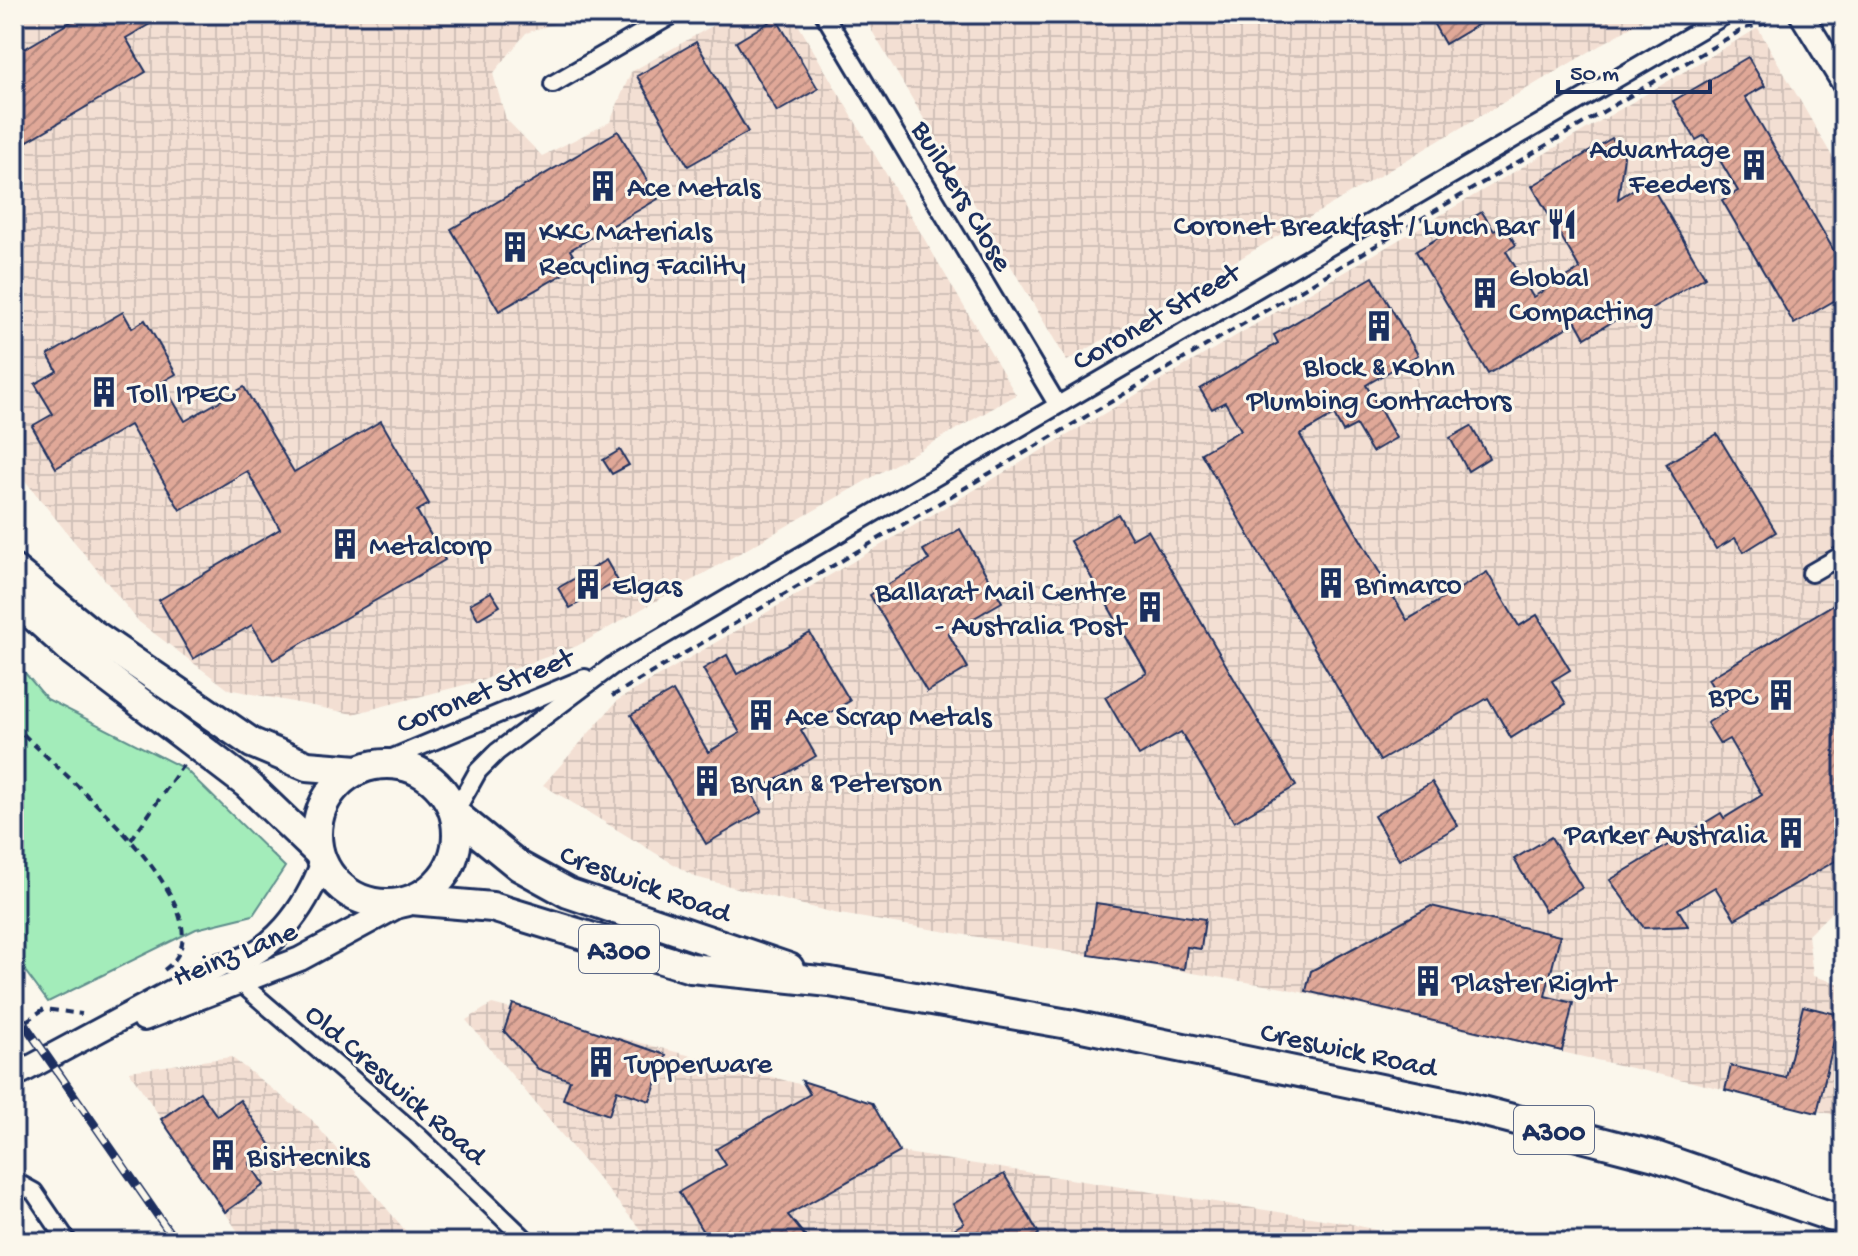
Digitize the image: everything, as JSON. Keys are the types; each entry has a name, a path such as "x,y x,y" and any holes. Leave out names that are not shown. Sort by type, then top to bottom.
{"highway":[{"name":"A300","path":"14,570 90,632 252,743 295,763 368,767 405,765 429,776 442,789 455,813"},
{"name":"A300","path":"14,598 74,652 198,744 280,812 321,857 338,884 359,898 384,904 411,900"},
{"path":"321,857 317,828 324,804 338,784 368,767"},
{"path":"411,900 439,882 452,862 458,838 455,813"},
{"name":"Creswick Road","path":"455,813 519,866 568,893 830,982"},
{"name":"Creswick Road","path":"411,900 492,907 691,968 830,982 1068,1024 1462,1106 1655,1156 1844,1221"}],"street":[{"path":"553,84 674,14"},
{"name":"Builders Close","path":"824,14 1057,404"},
{"name":"Coronet Street","path":"455,813 486,762 612,666 1727,14"},
{"path":"1801,14 1844,84"},
{"path":"1811,573 1844,554"},
{"name":"Coronet Street","path":"368,767 612,666"},
{"name":"Heinz Lane","path":"238,973 284,930 302,906 321,857"},
{"name":"Heinz Lane","path":"14,1076 75,1044 238,973 335,942 411,900"},
{"name":"Old Creswick Road","path":"238,973 417,1135 528,1242"},
{"path":"14,1181 34,1192 68,1242"}],"path":[{"path":"612,696 1745,28 1770,23"},
{"path":"14,724 131,840 164,886 182,919 181,951 160,972"},
{"path":"131,840 198,744"},
{"path":"14,1029 44,1009 89,1012"}],"shaded area":[{"path":"14,14 584,14 526,33 493,74 506,119 542,156 610,122 631,72 733,14 792,14 1016,395 577,646 483,680 353,714 228,689 139,622 14,467"},
{"path":"862,14 1653,14 1067,361"},
{"path":"1758,28 1844,177 1844,900 1808,935 1813,976 1844,985 1844,1117 1283,988 834,913 695,877 543,785 618,700"},
{"path":"492,1004 872,1103 900,1152 1348,1223 1421,1242 651,1242 466,1020"},
{"path":"231,1057 311,1119 415,1242 245,1242 129,1071"}],"green space":[{"path":"14,660 47,699 185,769 285,867 253,915 196,929 48,1002 14,956"}],"building":[{"path":"84,14 167,14 126,38 146,72 14,149 14,55"},
{"path":"1428,14 1496,14 1445,44"},
{"path":"776,18 818,89 777,112 736,42"},
{"path":"696,42 748,132 688,166 637,76"},
{"name":"Advantage Feeders","path":"1748,57 1765,86 1745,97 1844,268 1844,295 1794,324 1722,200 1738,191 1705,135 1696,140 1673,101"},
{"path":"618,131 658,199 570,250 579,265 499,311 451,229"},
{"path":"1612,138 1624,156 1618,199 1648,180 1705,277 1628,322 1624,315 1585,338 1576,322 1488,374 1416,251 1482,212 1494,231 1504,225 1516,245 1506,251 1533,297 1580,269 1532,186"},
{"path":"1373,277 1418,355 1366,385 1396,438 1372,452 1356,425 1343,432 1334,415 1300,435 1407,620 1487,572 1519,626 1537,615 1570,670 1552,681 1566,704 1511,738 1488,698 1380,761 1201,453 1241,430 1225,402 1212,409 1200,389 1278,343 1274,335"},
{"path":"123,312 132,328 145,320 176,374 162,382 185,421 244,387 294,472 381,421 429,504 417,511 445,560 273,660 252,625 193,659 159,600 280,529 247,471 180,510 130,425 56,468 32,426 53,414 35,384 57,371 48,355"},
{"path":"1471,426 1489,458 1468,471 1450,438"},
{"path":"1717,434 1776,532 1744,552 1735,538 1716,549 1666,464"},
{"path":"620,450 629,465 612,474 603,460"},
{"name":"Ballarat Mail Centre - Australia Post","path":"1118,514 1132,539 1148,530 1296,786 1234,822 1181,732 1139,756 1105,697 1147,673 1070,541"},
{"path":"960,529 1002,602 948,633 968,668 927,692 870,595 929,560 923,550"},
{"name":"Elgas","path":"606,560 618,581 570,608 558,588"},
{"path":"491,592 500,606 478,619 470,604"},
{"path":"1844,598 1844,856 1735,919 1715,887 1678,909 1688,926 1644,928 1610,880 1721,813 1724,818 1762,795 1729,739 1720,744 1707,723 1727,711 1708,679"},
{"path":"810,633 850,701 801,730 816,756 752,794 762,811 706,844 631,715 673,691 708,752 740,733 703,669 727,655 737,674"},
{"path":"1432,782 1458,826 1399,860 1374,816"},
{"path":"1551,837 1582,888 1545,911 1514,859"},
{"path":"1096,903 1205,919 1201,949 1187,947 1184,969 1089,955"},
{"name":"Plaster Right","path":"1431,906 1560,936 1545,996 1573,1003 1562,1051 1306,991 1311,971"},
{"path":"513,1004 666,1055 650,1101 617,1090 609,1115 563,1099 570,1080 538,1069 504,1031"},
{"path":"1803,1006 1840,1015 1817,1113 1725,1090 1731,1066 1786,1078"},
{"path":"802,1081 872,1103 900,1152 788,1215 810,1242 709,1242 679,1192 726,1165 716,1149 810,1094"},
{"name":"Bisitecniks","path":"200,1092 217,1116 240,1100 272,1147 249,1163 264,1185 225,1212 161,1119"},
{"path":"1004,1174 1039,1234 1025,1242 932,1242 964,1223 953,1204"}],"railway":[{"path":"14,1009 176,1242"}],"place":[{"name":"Advantage Feeders","path":"1754,165"},
{"name":"Ace Metals","path":"603,186"},
{"name":"Coronet Breakfast / Lunch Bar","path":"1562,224"},
{"name":"KKC Materials Recycling Facility","path":"515,247"},
{"name":"Global Compacting","path":"1485,293"},
{"name":"Block & Kohn Plumbing Contractors","path":"1379,326"},
{"name":"Toll IPEC","path":"104,392"},
{"name":"Metalcorp","path":"345,544"},
{"name":"Brimarco","path":"1331,583"},
{"name":"Elgas","path":"588,584"},
{"name":"Ballarat Mail Centre - Australia Post","path":"1150,607"},
{"name":"BPC","path":"1781,695"},
{"name":"Ace Scrap Metals","path":"761,715"},
{"name":"Bryan & Peterson","path":"707,781"},
{"name":"Parker Australia","path":"1791,833"},
{"name":"Plaster Right","path":"1428,981"},
{"name":"Tupperware","path":"601,1062"},
{"name":"Bisitecniks","path":"223,1155"}]}
